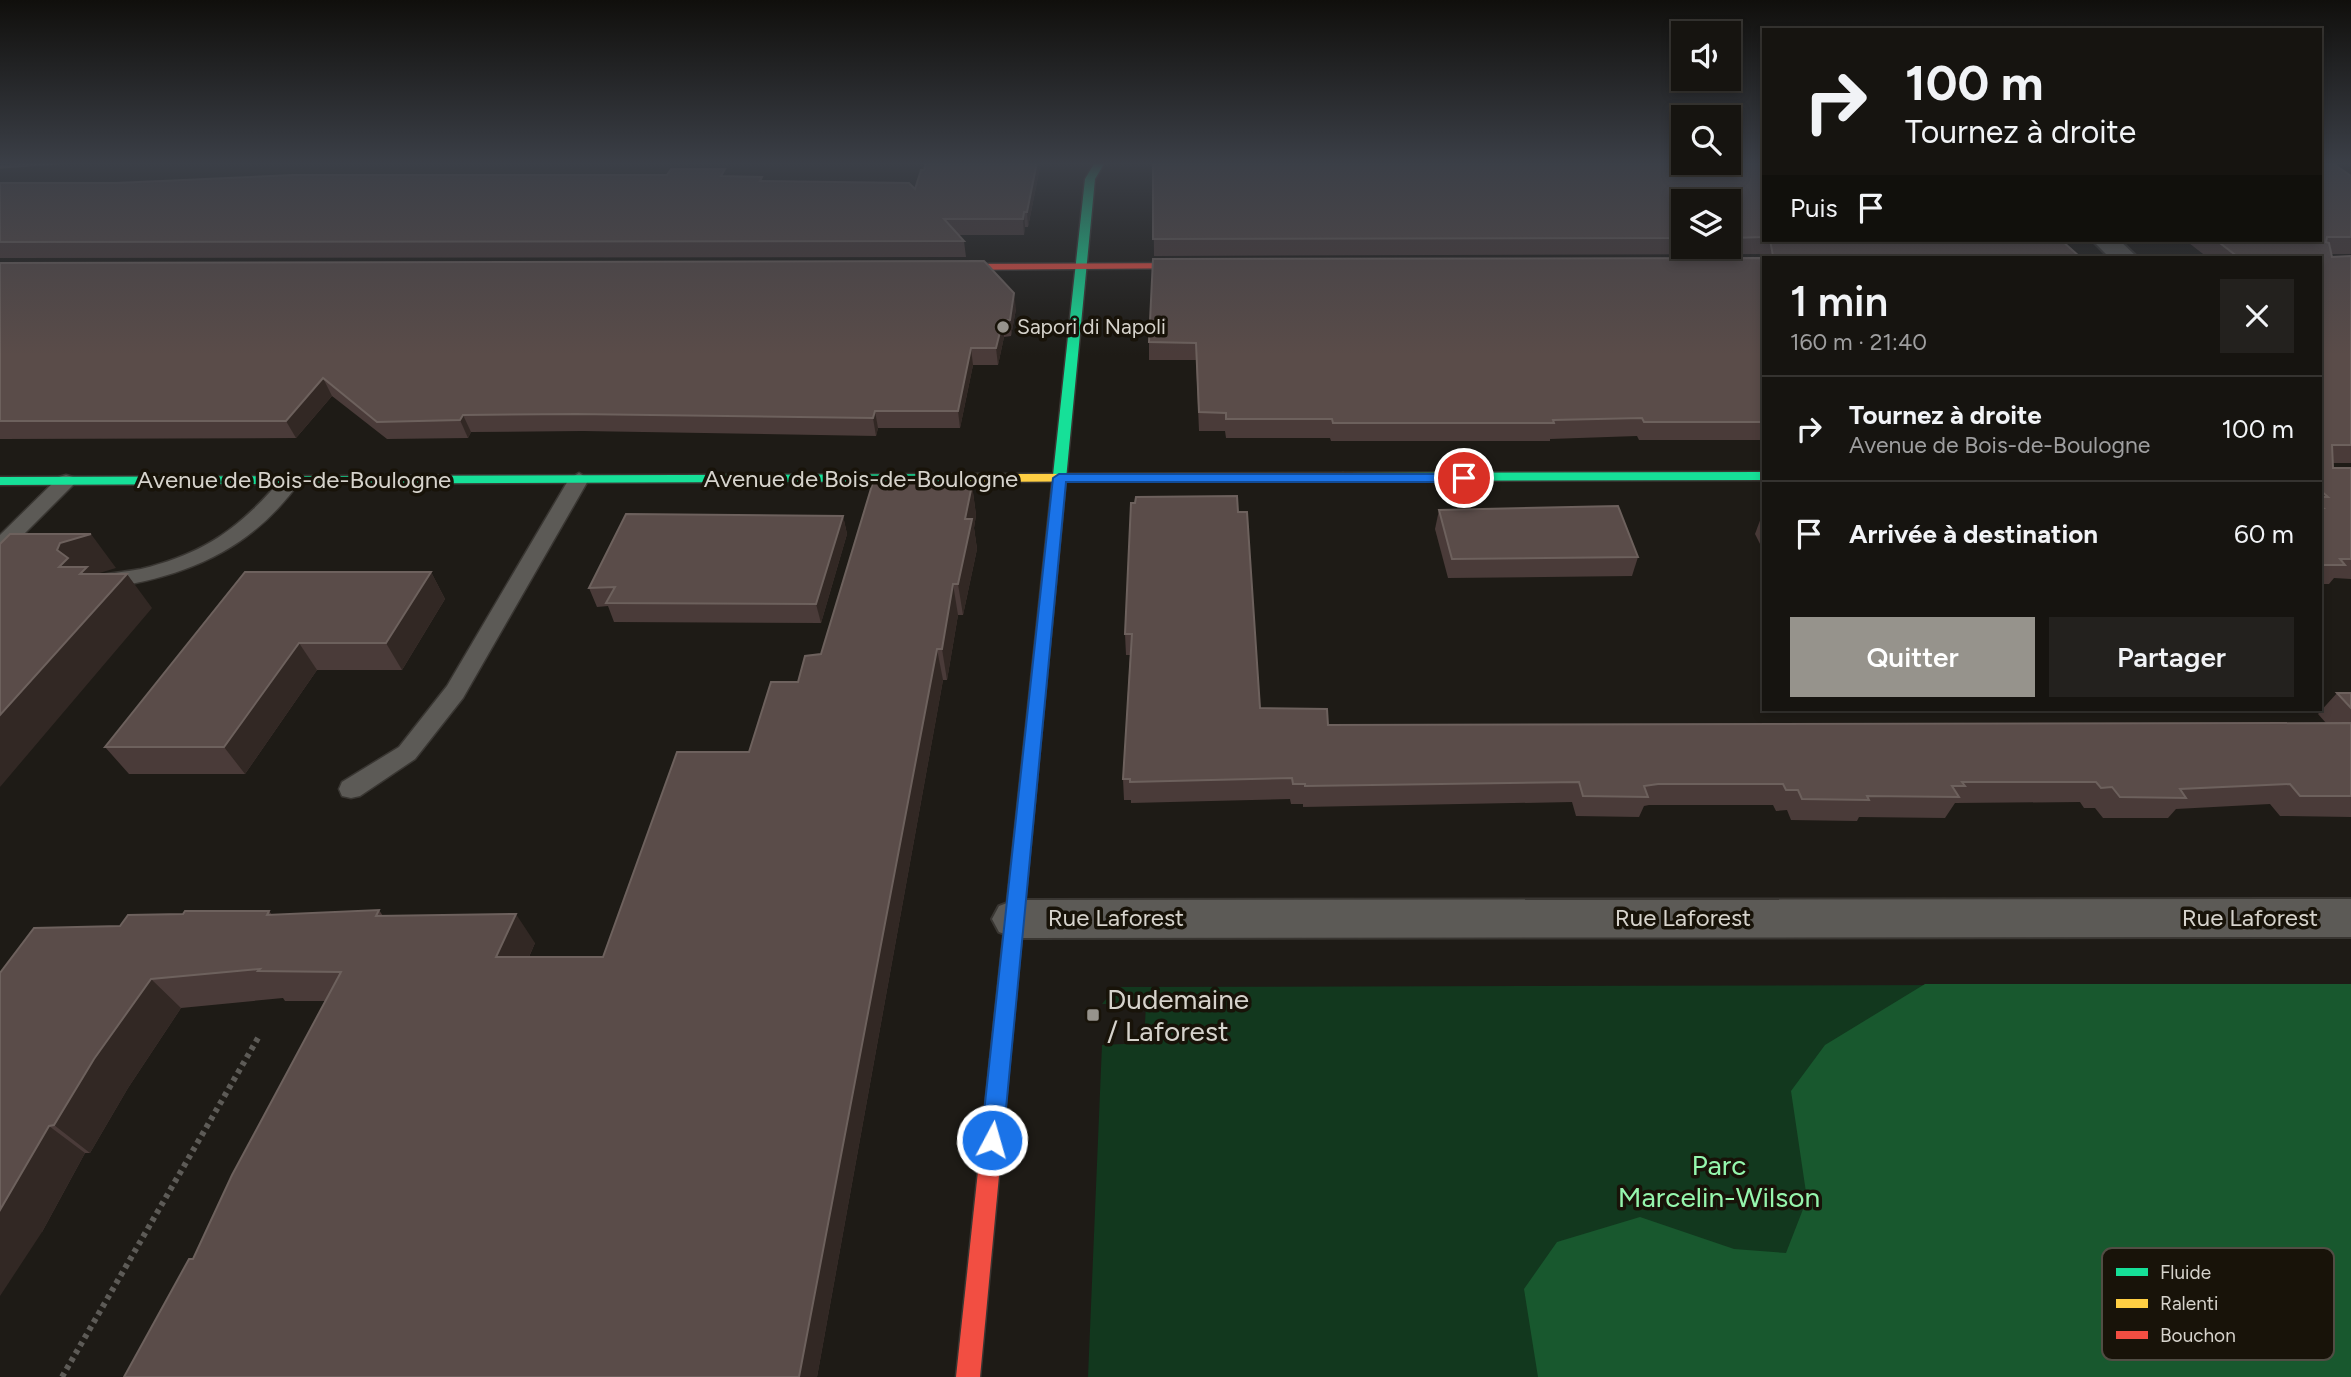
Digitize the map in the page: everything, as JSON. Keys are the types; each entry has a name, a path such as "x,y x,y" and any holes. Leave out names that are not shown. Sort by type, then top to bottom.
{"street":[{"path":"968,1377 1086,226"},
{"path":"2106,242 2123,256"},
{"path":"925,267 1223,266"},
{"name":"Avenue de Bois-de-Boulogne","path":"0,481 1762,477"},
{"name":"Rue Laforest","path":"1014,919 2351,918"}],"lane":[{"path":"869,504 876,479"},
{"path":"96,583 172,565 226,542 257,520 291,480"},
{"path":"351,789 407,753 455,692 579,480"},
{"path":"0,547 66,481"}],"path":[{"path":"62,1377 258,1038"}],"green space":[{"path":"1925,984 2351,984 2351,1377 1538,1377 1524,1289 1557,1242 1640,1217 1734,1249 1786,1253 1807,1199 1791,1091 1825,1045"},
{"name":"Parc Marcelin-Wilson","path":"2351,984 2351,1377 1088,1377 1102,1045 1144,1043 1146,1004 1102,1004 1111,993 1122,987"}],"building":[{"path":"0,226 951,226 964,241 0,242"},
{"path":"1153,226 1671,226 1671,238 1153,239"},
{"path":"1741,226 1762,226 1762,237 1741,238"},
{"path":"2322,226 2351,226 2351,237 2327,237 2326,242 2329,243 2332,257 2351,256 2351,445 2332,445 2333,468 2351,468 2351,559 2340,559 2345,565 2322,565 2322,497 2328,497 2322,492 2322,256 2237,256 2219,242 2322,242"},
{"path":"1770,242 2063,242 2079,256 1773,256"},
{"path":"1762,258 1762,422 1644,422 1642,418 1553,420 1554,423 1333,423 1332,419 1226,419 1226,413 1199,412 1196,343 1149,342 1153,259"},
{"path":"984,261 1014,293 1010,320 1003,320 996,348 971,348 958,411 875,411 873,418 576,414 463,415 460,420 377,422 323,378 286,421 0,421 0,263"},
{"path":"873,482 972,485 965,519 972,519 958,584 953,584 942,649 937,649 799,1377 124,1377 189,1259 193,1259 232,1175 341,972 258,971 260,969 151,979 94,1059 54,1125 49,1126 0,1210 0,973 34,928 120,926 128,915 183,914 185,911 269,911 267,915 379,910 376,916 516,914 496,957 603,957 677,752 749,752 771,682 798,682 805,656 821,654"},
{"path":"1237,496 1238,512 1247,512 1260,708 1327,709 1328,725 2351,723 2351,796 2300,796 2290,784 2180,789 2186,798 2120,797 2112,787 2101,788 2096,782 1962,782 1965,786 1952,786 1959,797 1867,796 1869,800 1802,799 1798,790 1786,790 1783,784 1658,784 1644,786 1648,797 1583,796 1579,782 1305,786 1293,784 1292,778 1130,782 1130,779 1123,779 1132,634 1125,634 1131,503 1135,503 1136,497"},
{"path":"1618,506 1638,557 1452,559 1439,510"},
{"path":"626,514 843,516 816,604 606,603 615,587 589,588"},
{"path":"10,534 91,534 60,543 57,550 68,558 59,567 87,567 80,574 127,574 0,715 0,544"},
{"path":"245,572 431,572 386,643 299,643 224,747 105,747"},
{"path":"2337,693 2351,693 2351,708"}],"traffic: fast":[{"path":"1000,1059 1085,226"},
{"path":"1343,477 1762,476"},
{"path":"0,481 973,478"}],"traffic: slow":[{"path":"973,478 1343,477"}],"traffic: jam":[{"path":"937,267 1205,266"},
{"path":"968,1377 1000,1059"}],"place":[{"name":"Sapori di Napoli","path":"1003,327"},
{"name":"Dudemaine / Laforest","path":"1093,1015"}],"route":[{"path":"992,1140 1059,478 1464,478"}]}
